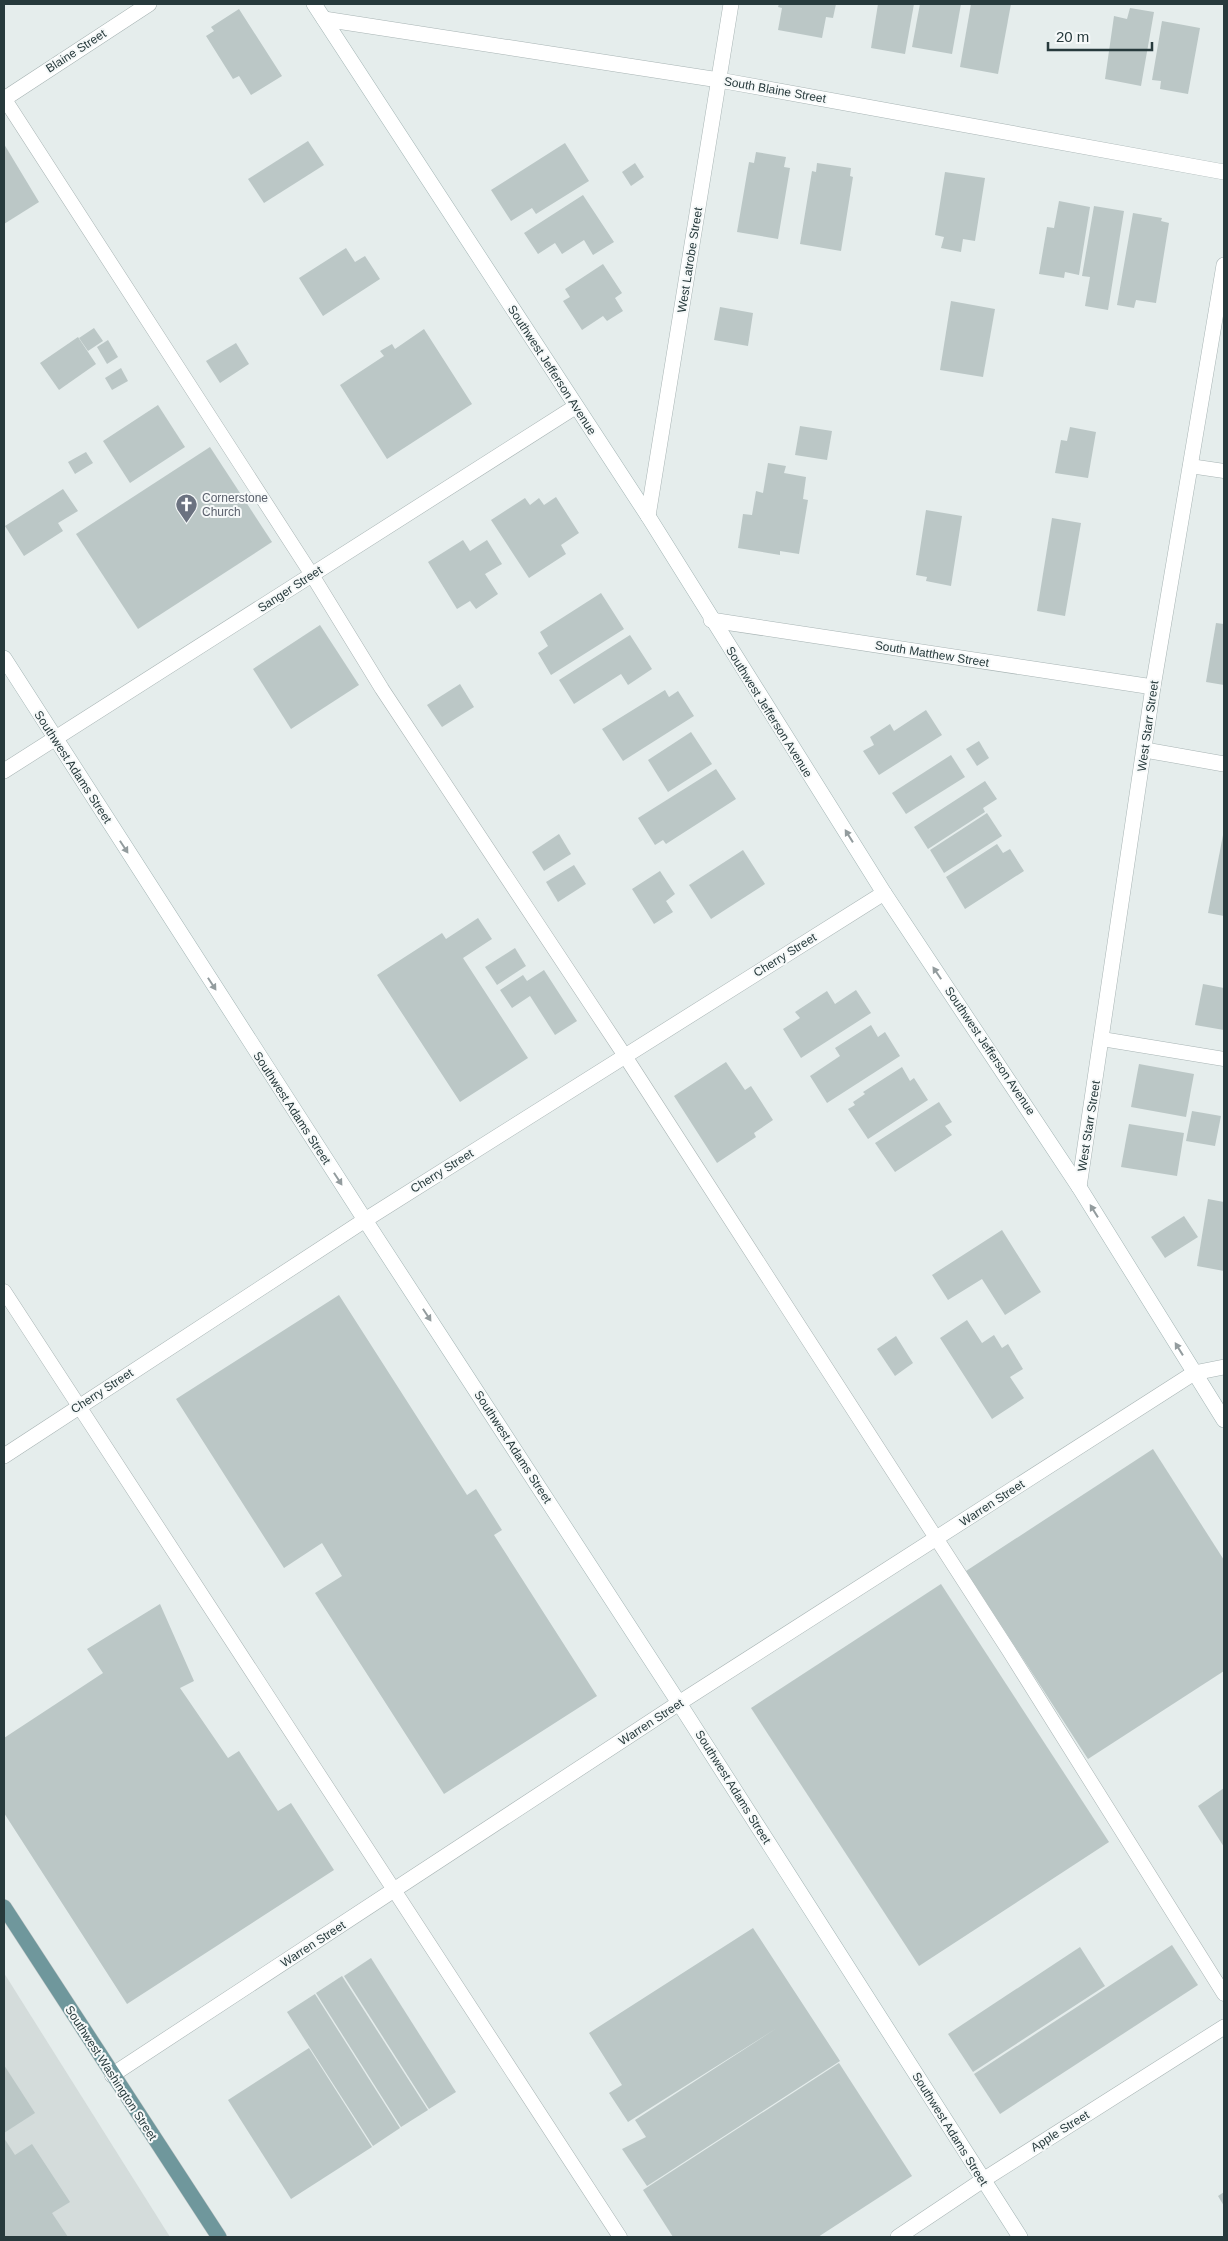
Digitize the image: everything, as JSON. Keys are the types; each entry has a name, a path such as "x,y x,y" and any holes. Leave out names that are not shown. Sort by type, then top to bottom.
{"main road":[{"name":"Southwest Washington Street","path":"4,1907 219,2237"}],"street":[{"name":"Blaine Street","path":"4,99 149,4"},
{"name":"Southwest Jefferson Avenue","path":"314,4 575,407 648,516 711,620 884,893 1080,1187 1224,1420"},
{"name":"West Latrobe Street","path":"648,516 731,4"},
{"name":"South Blaine Street","path":"324,19 719,80 1224,172"},
{"name":"West Starr Street","path":"1080,1187 1153,687 1224,265"},
{"name":"Sanger Street","path":"4,771 575,407"},
{"name":"South Matthew Street","path":"711,620 1153,687"},
{"name":"Southwest Adams Street","path":"4,658 54,739 679,1703 1020,2237"},
{"path":"1145,750 1224,764"},
{"name":"Cherry Street","path":"4,1456 365,1220 884,893"},
{"name":"Warren Street","path":"112,2075 679,1703 1194,1373 1224,1366"},
{"name":"Apple Street","path":"898,2237 983,2180 1224,2027"}],"lane":[{"path":"4,99 312,575 382,689 625,1056 1009,1651 1224,1994"},
{"path":"1190,466 1224,471"},
{"path":"1102,1039 1224,1059"},
{"path":"4,1291 620,2237"}],"shaded area":[{"path":"4,1973 148,2202 170,2237 4,2237"}],"building":[{"path":"779,4 836,4 833,18 826,17 822,38 778,30 782,8 778,7"},
{"path":"878,4 914,4 905,54 871,48"},
{"path":"920,4 961,4 952,54 912,47"},
{"path":"971,4 1011,4 998,74 960,67"},
{"path":"1130,8 1154,12 1141,86 1105,79 1114,16 1127,19"},
{"path":"239,9 282,76 251,95 239,76 233,79 206,36 214,31 211,27"},
{"path":"1162,21 1200,28 1188,94 1160,89 1161,81 1152,80"},
{"path":"308,141 324,165 264,203 248,179"},
{"path":"565,143 589,181 536,214 532,208 511,221 491,190"},
{"path":"4,144 39,202 4,224"},
{"path":"756,152 786,157 784,167 790,168 778,239 737,232 749,162 754,163"},
{"path":"635,163 644,177 631,186 622,172"},
{"path":"817,163 851,168 850,176 853,177 841,251 800,244 812,171 816,172"},
{"path":"945,172 985,178 975,241 963,239 961,252 941,248 944,237 935,235"},
{"path":"583,195 614,242 593,255 584,240 562,254 555,243 538,254 524,233"},
{"path":"1059,201 1090,207 1079,275 1065,272 1064,278 1039,274 1047,227 1054,228"},
{"path":"1094,206 1124,211 1108,310 1085,306 1090,277 1082,276"},
{"path":"1133,213 1162,218 1161,221 1169,223 1156,303 1136,300 1134,308 1117,305"},
{"path":"346,248 355,262 365,256 380,279 323,316 299,278"},
{"path":"603,264 622,293 615,298 623,311 607,321 603,316 582,330 563,301 570,297 565,289"},
{"path":"951,301 995,309 983,377 940,370"},
{"path":"720,307 753,313 748,346 714,340"},
{"path":"94,328 103,341 88,351 79,338"},
{"path":"424,329 472,404 387,459 340,385 384,356 380,351 392,344 395,349"},
{"path":"78,337 96,364 59,390 40,363"},
{"path":"108,340 118,357 107,364 97,347"},
{"path":"236,343 249,364 220,383 206,361"},
{"path":"121,368 128,381 112,390 105,378"},
{"path":"158,405 185,447 130,483 103,441"},
{"path":"800,426 832,431 827,460 795,455"},
{"path":"1070,427 1096,432 1088,478 1055,473 1061,440 1067,441"},
{"path":"210,447 272,542 138,629 76,534"},
{"path":"86,452 93,463 75,474 68,462"},
{"path":"768,463 786,466 784,473 806,477 803,499 808,500 799,554 780,551 780,555 738,548 743,514 752,515 756,491 763,493"},
{"path":"63,489 78,511 58,523 63,531 24,556 5,526"},
{"path":"556,497 579,533 561,545 566,554 529,578 491,520 525,498 530,505 539,498 544,505"},
{"path":"926,510 962,516 951,586 926,581 927,577 916,575"},
{"path":"1052,518 1081,523 1065,616 1037,611"},
{"path":"463,540 470,551 487,540 502,564 485,574 498,594 476,609 470,601 457,609 428,562"},
{"path":"601,593 624,629 551,675 538,653 548,646 540,632"},
{"path":"1216,623 1224,624 1224,685 1206,682"},
{"path":"320,625 359,685 291,729 253,669"},
{"path":"630,635 652,669 628,685 621,674 574,704 559,680"},
{"path":"460,684 474,707 442,727 427,705"},
{"path":"665,690 669,697 678,691 694,716 623,761 602,729"},
{"path":"926,710 942,735 879,775 863,751 874,745 870,737 890,724 894,731"},
{"path":"691,732 712,764 668,792 648,760"},
{"path":"979,741 989,758 977,766 966,749"},
{"path":"951,755 965,777 906,814 892,793"},
{"path":"716,769 736,799 666,844 663,840 655,845 638,818"},
{"path":"985,781 997,799 983,808 985,812 928,849 914,827"},
{"path":"987,813 1002,836 944,873 930,850"},
{"path":"559,834 571,854 544,871 532,852"},
{"path":"1224,835 1224,916 1208,913"},
{"path":"997,844 1003,853 1010,849 1024,871 965,909 946,877"},
{"path":"743,850 765,884 711,919 689,885"},
{"path":"574,865 586,884 558,902 546,882"},
{"path":"660,871 675,894 666,901 673,912 654,924 632,889"},
{"path":"478,918 492,939 463,958 528,1058 460,1102 377,975 442,933 446,939"},
{"path":"515,948 526,966 497,985 485,967"},
{"path":"544,970 577,1021 555,1035 530,996 512,1008 500,990 523,975 527,981"},
{"path":"1203,984 1224,988 1224,1030 1195,1025"},
{"path":"856,990 871,1013 801,1058 783,1029 800,1018 795,1012 827,991 835,1004"},
{"path":"871,1025 878,1037 885,1032 900,1056 827,1103 810,1076 840,1056 835,1048"},
{"path":"726,1062 745,1090 751,1086 773,1120 754,1133 756,1137 717,1163 674,1096"},
{"path":"1139,1064 1194,1074 1186,1117 1131,1107"},
{"path":"902,1067 910,1081 914,1078 928,1100 868,1139 848,1109 855,1105 853,1102 865,1094 863,1092"},
{"path":"939,1102 952,1122 945,1126 952,1135 895,1172 875,1143"},
{"path":"1192,1111 1221,1116 1215,1146 1186,1141"},
{"path":"1129,1124 1184,1133 1177,1176 1121,1167"},
{"path":"1208,1199 1224,1202 1224,1271 1197,1266"},
{"path":"1184,1216 1198,1237 1165,1258 1151,1237"},
{"path":"1002,1230 1041,1292 1005,1315 982,1279 948,1300 932,1275"},
{"path":"339,1295 467,1495 476,1489 502,1530 494,1535 597,1696 444,1794 315,1593 342,1576 322,1543 284,1568 176,1399"},
{"path":"967,1320 982,1343 994,1335 1002,1348 1008,1344 1023,1369 1010,1377 1024,1398 992,1419 940,1338"},
{"path":"896,1336 913,1363 895,1376 877,1349"},
{"path":"1153,1449 1224,1560 1224,1671 1088,1759 966,1571"},
{"path":"941,1584 1109,1842 919,1966 751,1708"},
{"path":"160,1604 194,1681 180,1688 228,1758 239,1751 278,1811 291,1803 334,1870 127,2004 4,1813 4,1738 103,1673 87,1649"},
{"path":"1224,1788 1224,1847 1198,1806"},
{"path":"753,1928 840,2061 647,2186 622,2149 646,2137 635,2120 777,2028 628,2122 609,2093 622,2085 589,2033"},
{"path":"1172,1945 1198,1985 1000,2114 974,2074"},
{"path":"1080,1947 1105,1986 973,2072 948,2034"},
{"path":"371,1958 456,2092 429,2109 344,1976"},
{"path":"342,1976 428,2110 401,2127 316,1993"},
{"path":"315,1994 400,2128 373,2146 287,2012"},
{"path":"309,2048 372,2147 291,2199 228,2100"},
{"path":"839,2063 912,2176 818,2237 673,2237 643,2190"},
{"path":"4,2065 35,2113 4,2133"},
{"path":"4,2138 15,2155 32,2144 70,2202 52,2213 68,2237 4,2237"},
{"path":"1224,2192 1224,2206 1218,2196"}],"place":[{"name":"Cornerstone Church","path":"186,524"}]}
